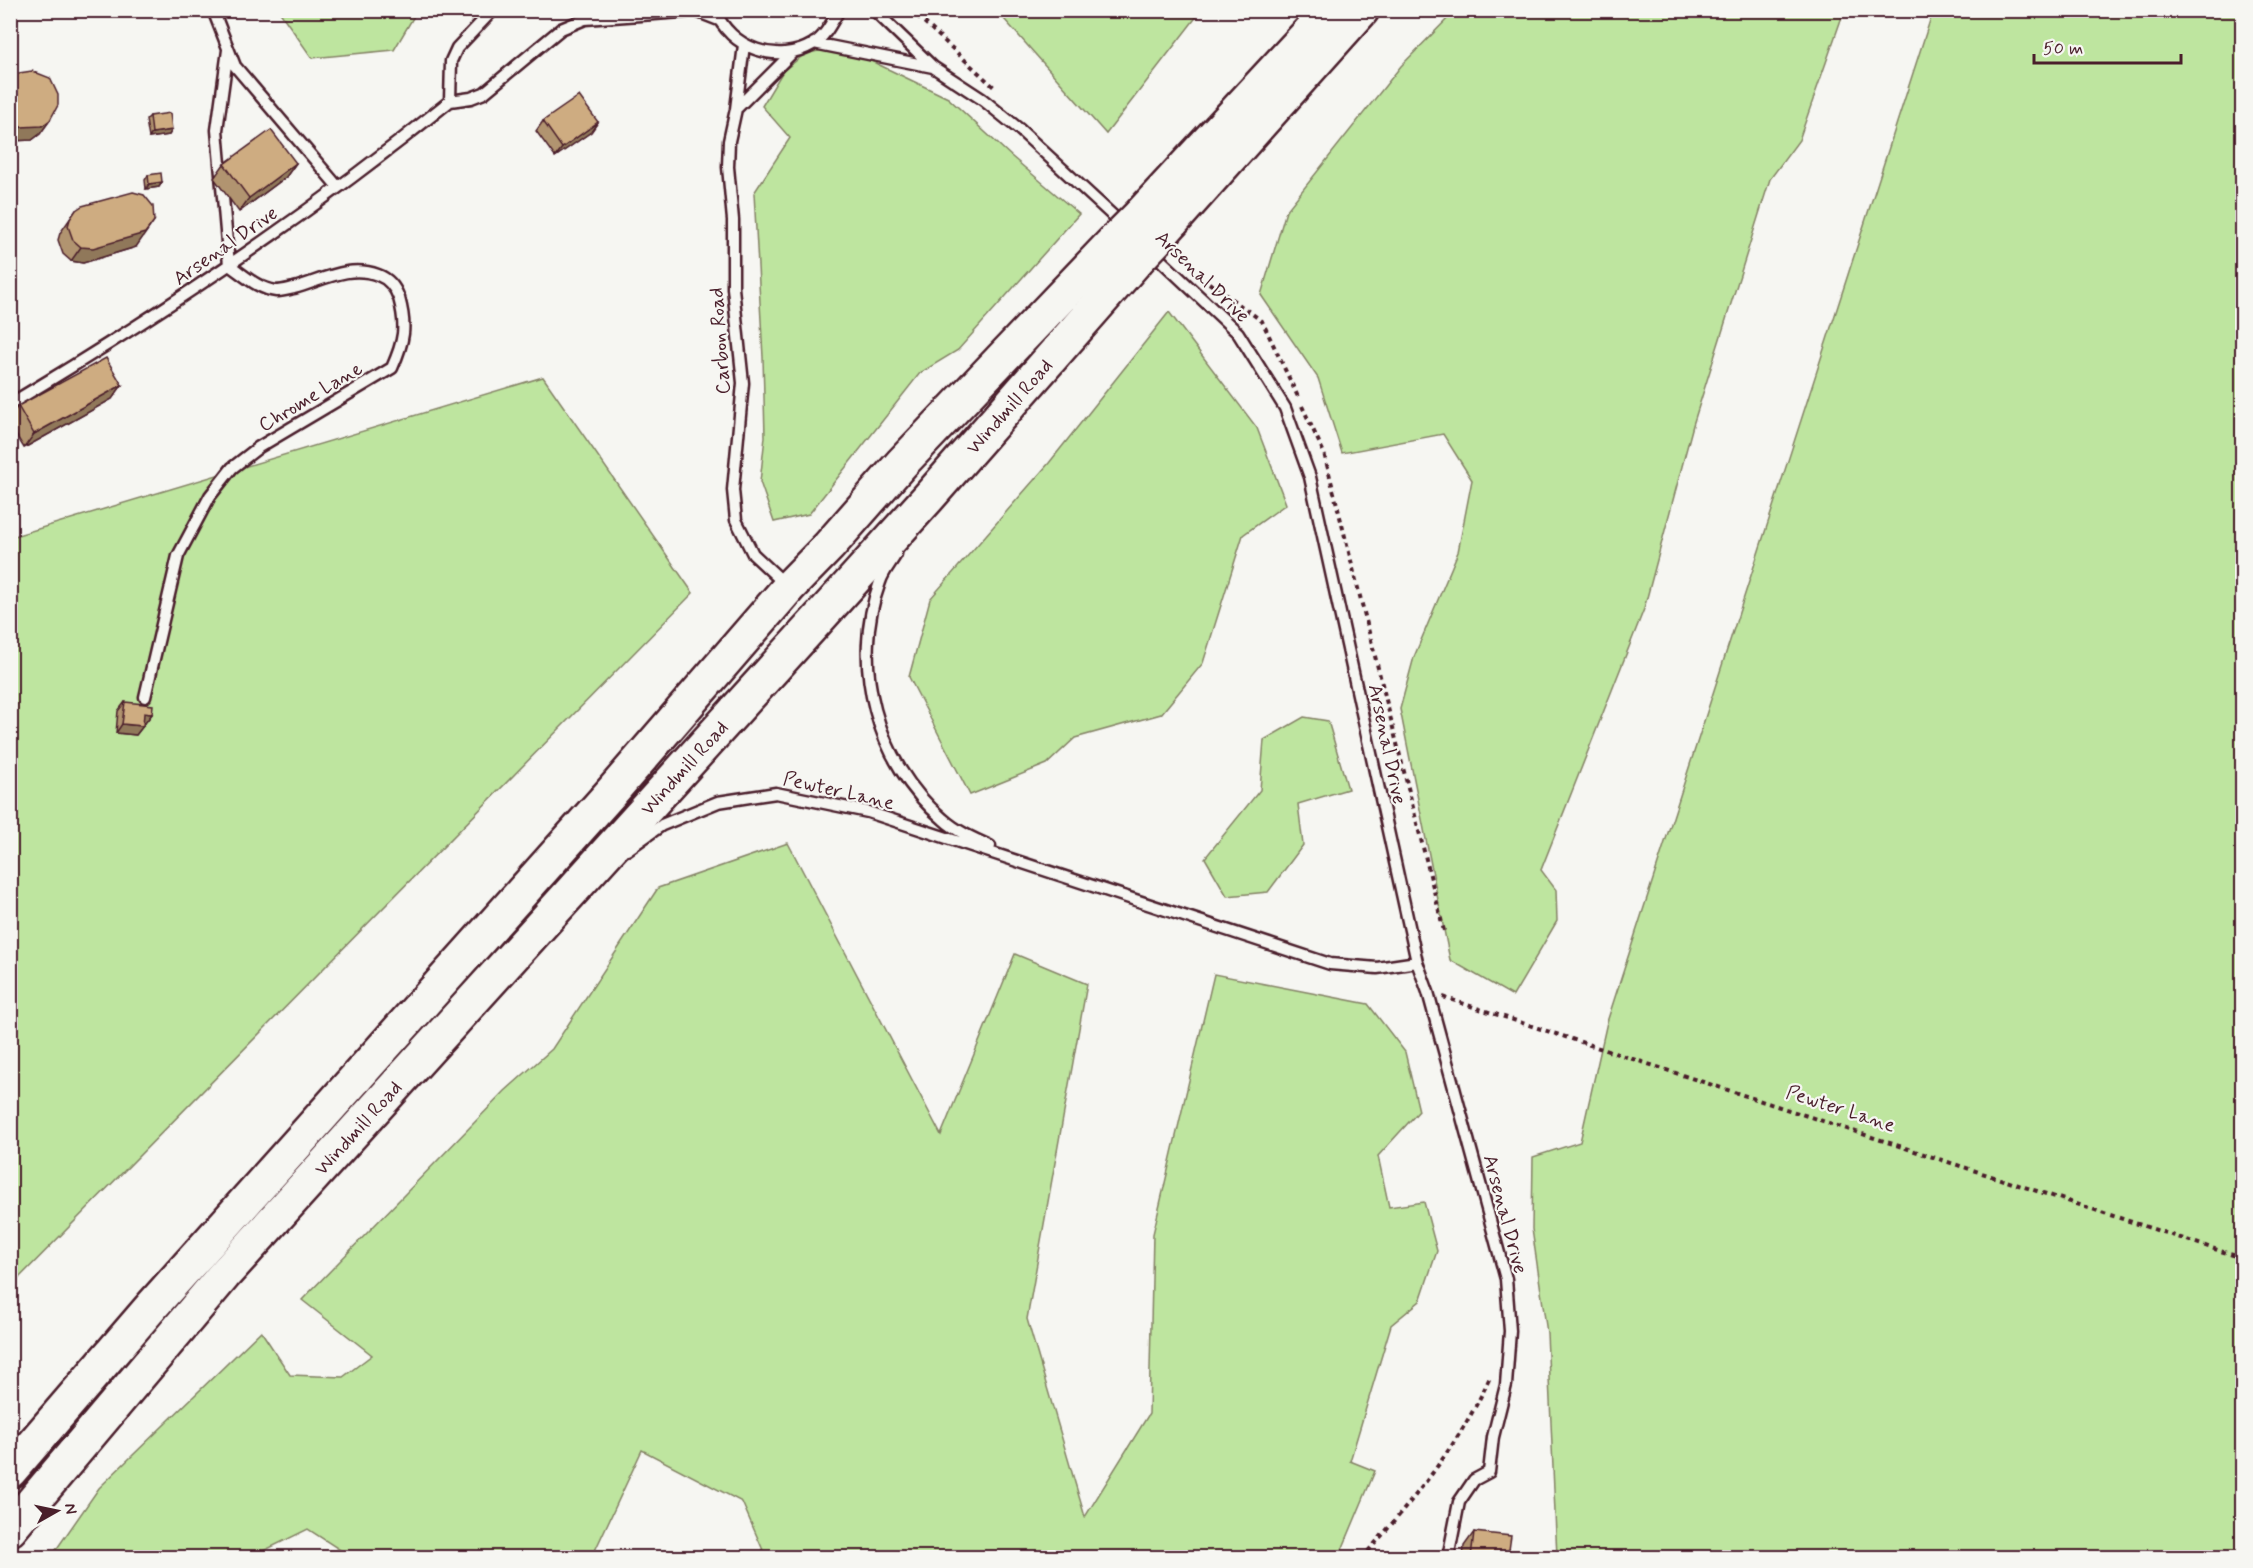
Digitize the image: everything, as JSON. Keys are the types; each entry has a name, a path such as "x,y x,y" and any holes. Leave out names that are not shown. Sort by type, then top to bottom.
{"highway":[{"name":"Windmill Road","path":"10,1528 224,1275 928,498 1014,399 1136,238 1330,10"},
{"name":"Windmill Road","path":"10,1471 160,1297 610,794 789,587 829,546 902,463 1136,238 1362,10"}],"lane":[{"path":"213,10 235,66 338,187"},
{"path":"450,102 451,61 458,48 493,10"},
{"path":"717,15 732,37 750,49 771,54 793,52 814,43 828,29 839,10"},
{"name":"Arsenal Drive","path":"874,10 933,67 982,99 1019,129 1238,333 1285,408 1310,477 1417,962 1428,992 1506,1279 1510,1331 1506,1385 1493,1437 1489,1472 1474,1480 1459,1502 1448,1557"},
{"name":"Arsenal Drive","path":"10,404 90,357 229,265 393,148 450,102 484,93 561,29 585,15 696,11 717,15"},
{"name":"Arsenal Drive","path":"814,43 933,67"},
{"name":"Carbon Road","path":"744,45 736,109 729,141 728,167 733,220 733,288 743,383 733,490 736,520 753,554 789,587"},
{"path":"228,50 217,130 229,265"},
{"path":"736,109 793,52"},
{"name":"Chrome Lane","path":"145,697 178,556 210,496 232,468 259,447 392,369 405,331 403,312 397,292 387,279 368,271 354,270 279,291 263,289 229,265"},
{"name":"Pewter Lane","path":"1014,399 998,426 909,533 880,580 869,619 867,670 872,702 888,747 918,793 943,819 973,838 1071,880"},
{"name":"Pewter Lane","path":"456,1018 488,993 601,872 662,825 718,802 776,793 868,812 1330,964 1377,968 1417,962"}],"path":[{"path":"911,10 1004,96"},
{"path":"1208,282 1263,321 1324,453 1445,934"},
{"name":"Pewter Lane","path":"1428,992 2242,1258"},
{"path":"1362,1557 1440,1465 1480,1398 1493,1370"}],"green space":[{"path":"279,11 417,11 394,50 312,58"},
{"path":"997,11 1201,11 1106,134"},
{"path":"1455,11 1844,11 1799,140 1770,179 1693,425 1644,609 1541,870 1556,890 1557,921 1513,996 1450,960 1400,709 1414,657 1458,552 1472,480 1443,434 1342,453 1318,378 1261,295 1286,211 1401,66"},
{"path":"1933,11 2242,11 2242,1557 1557,1557 1547,1333 1532,1229 1533,1157 1580,1142 1607,1022"},
{"path":"840,46 948,98 1079,214 958,350 920,373 809,514 774,522 760,482 765,437 754,193 790,138 762,106 783,71 805,54"},
{"path":"1169,312 1257,428 1286,504 1243,535 1203,663 1161,714 1075,738 1047,764 970,795 909,677 930,599 1049,463"},
{"path":"543,377 693,593 11,1286 11,537"},
{"path":"1304,717 1328,721 1348,789 1298,804 1303,845 1268,892 1227,896 1205,858 1260,790 1264,740"},
{"path":"788,843 941,1135 1015,954 1087,984 1027,1319 1085,1517 1149,1414 1153,1234 1214,974 1368,1004 1405,1052 1419,1111 1378,1156 1389,1207 1424,1202 1437,1251 1420,1301 1391,1325 1350,1461 1375,1471 1339,1557 766,1557 742,1502 642,1450 592,1557 351,1557 308,1529 251,1557 51,1557 99,1488 261,1331 290,1375 343,1377 372,1355 302,1300 505,1091 552,1049 658,888"}],"building":[{"path":"32,71 50,78 58,95 58,105 50,120 42,126 21,127 10,119 10,79 19,73"},
{"path":"579,96 598,122 562,148 543,121"},
{"path":"170,113 172,130 152,133 150,116"},
{"path":"271,130 296,163 249,198 224,164"},
{"path":"161,173 162,182 149,184 148,175"},
{"path":"133,192 144,195 153,206 154,221 145,233 93,248 81,247 73,240 68,226 76,210 82,206"},
{"path":"106,358 122,385 34,434 18,406"},
{"path":"125,702 153,705 152,714 144,713 143,726 122,724"},
{"path":"1474,1532 1511,1536 1508,1557 1471,1557"}]}
